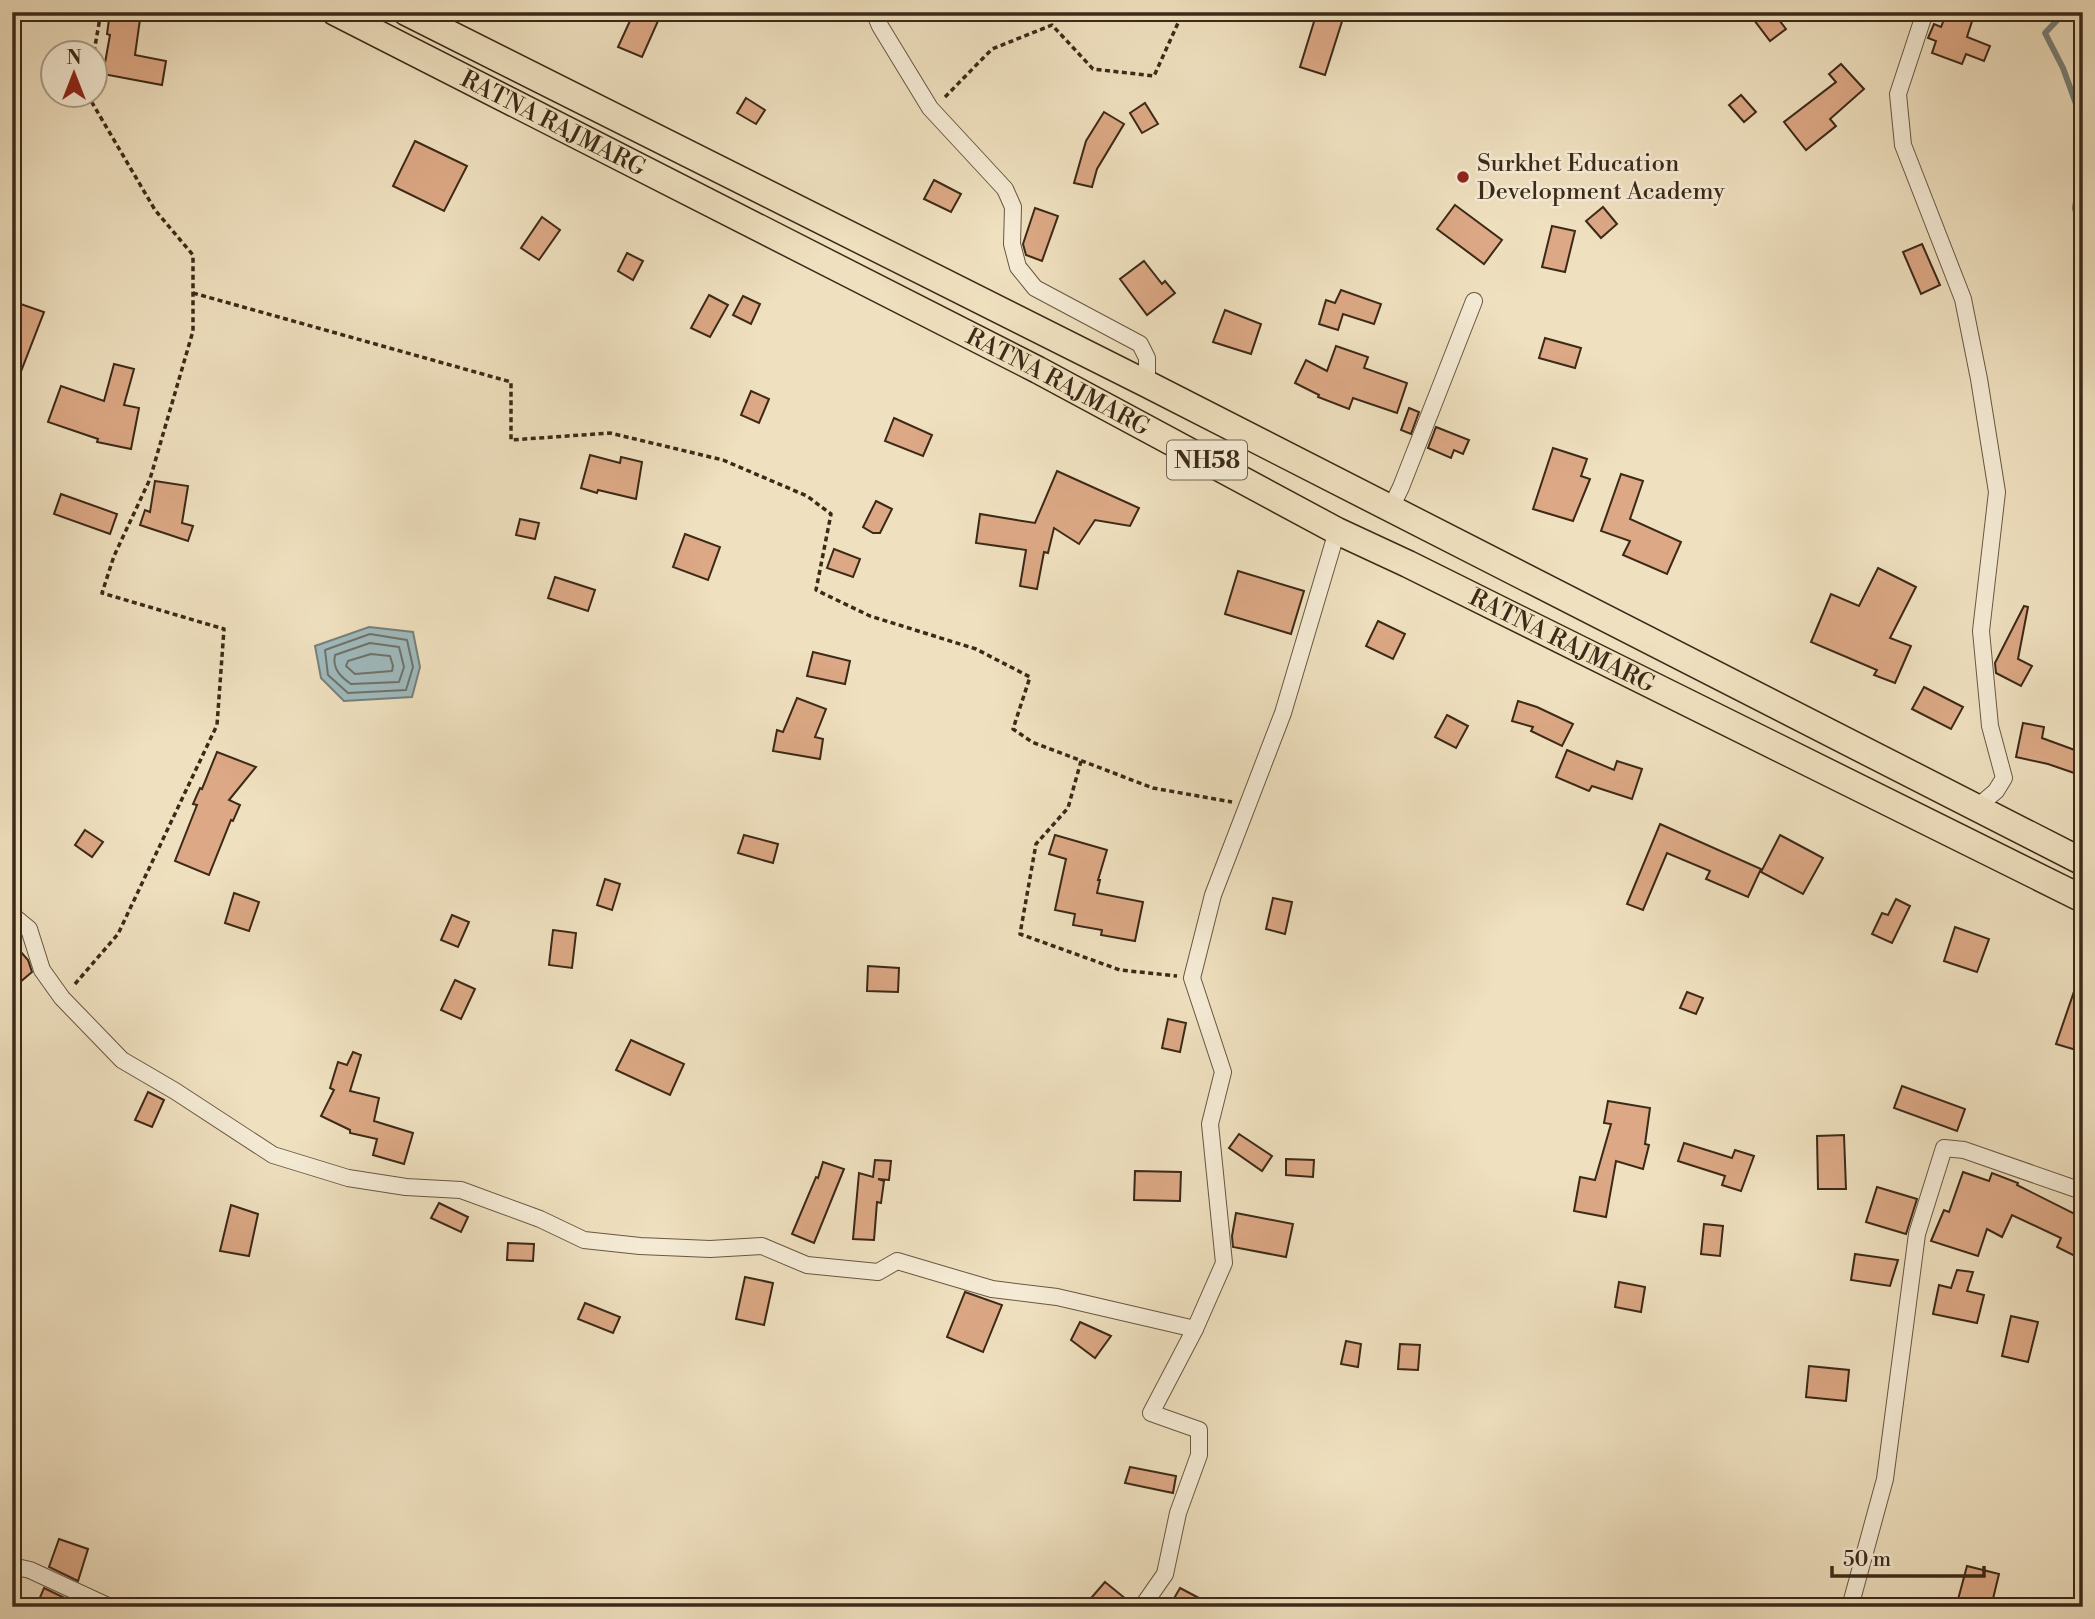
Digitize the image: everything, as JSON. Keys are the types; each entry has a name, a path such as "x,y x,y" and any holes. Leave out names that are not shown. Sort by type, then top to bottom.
{"main road":[{"name":"RATNA RAJMARG","path":"335,12 1038,370 1337,531 2083,899"},
{"name":"RATNA RAJMARG","path":"406,12 1147,384 2083,862"}],"street":[{"path":"874,12 930,108 1005,190 1013,207 1012,244 1018,267 1035,288 1140,344 1147,358 1147,384"},
{"path":"1925,12 1898,94 1903,145 1963,299 1997,492 1981,631 1990,726 2004,778 1996,791 1976,808"},
{"path":"1390,510 1474,301"},
{"path":"1142,1607 1165,1574 1178,1513 1199,1455 1199,1430 1151,1413 1195,1329 1224,1263 1210,1124 1223,1072 1192,978 1213,895 1283,713 1337,531"},
{"path":"12,915 29,929 42,970 62,998 122,1060 273,1155 348,1178 406,1187 461,1191 540,1219 584,1240 710,1249 762,1246 807,1265 878,1272 897,1261 992,1289 1058,1297 1195,1329"},
{"path":"1850,1607 1885,1479 1917,1234 1944,1148 1964,1150 2076,1189 2083,1189"},
{"path":"12,1566 30,1570 110,1607"}],"path":[{"path":"96,38 101,12"},
{"path":"930,108 949,93 992,49 1052,25 1093,69 1154,76 1183,12"},
{"path":"62,998 118,934 217,725 224,629 102,593 114,556 150,479 193,331 193,255 155,210 95,108"},
{"path":"193,293 511,382 511,440 610,433 723,460 807,495 831,514 816,590 870,616 976,649 1030,677 1013,729 1032,742 1153,788 1248,804"},
{"path":"1081,761 1068,808 1036,844 1020,934 1120,970 1192,978"}],"water":[{"path":"369,627 413,632 420,667 412,697 344,701 321,678 315,646"}],"building":[{"path":"110,12 141,12 135,55 166,61 162,85 108,75 110,35 107,34"},
{"path":"634,12 662,12 642,57 618,47"},
{"path":"1317,12 1345,12 1325,75 1300,67"},
{"path":"1748,12 1773,12 1786,29 1770,41"},
{"path":"1947,12 1975,12 1967,37 1990,46 1984,61 1966,54 1962,64 1932,53 1936,41 1928,38 1934,24 1941,27"},
{"path":"1841,64 1864,89 1830,119 1836,126 1806,150 1784,122 1836,82 1829,74"},
{"path":"1741,95 1756,112 1744,122 1729,105"},
{"path":"746,98 765,110 756,124 737,113"},
{"path":"1145,103 1158,124 1142,133 1130,113"},
{"path":"1104,112 1124,124 1097,169 1092,187 1074,183 1086,141"},
{"path":"415,141 467,166 444,211 393,186"},
{"path":"934,180 961,194 951,212 924,199"},
{"path":"1455,205 1502,240 1484,264 1437,229"},
{"path":"1603,207 1617,224 1601,238 1586,221"},
{"path":"1035,208 1058,216 1042,261 1026,255 1023,244"},
{"path":"542,217 560,230 539,260 521,248"},
{"path":"1552,226 1575,231 1565,272 1542,267"},
{"path":"1922,244 1940,285 1921,294 1903,252"},
{"path":"627,253 643,261 633,280 618,271"},
{"path":"1144,261 1162,284 1165,281 1175,293 1147,315 1120,279"},
{"path":"1341,290 1381,304 1374,324 1343,314 1338,330 1319,324 1326,300 1335,303"},
{"path":"709,295 728,305 710,337 691,328"},
{"path":"743,296 760,304 751,324 733,315"},
{"path":"12,301 44,312 13,392 12,392"},
{"path":"1225,310 1261,324 1251,354 1213,342"},
{"path":"1545,338 1581,348 1575,368 1539,358"},
{"path":"1336,346 1368,357 1364,368 1407,383 1397,413 1353,398 1349,409 1318,397 1319,395 1295,383 1306,360 1327,371"},
{"path":"114,364 134,369 124,405 139,408 131,449 97,442 98,439 48,422 61,386 104,401"},
{"path":"751,391 769,399 759,423 741,415"},
{"path":"1409,408 1419,412 1411,434 1401,430"},
{"path":"894,418 932,435 923,456 885,441"},
{"path":"1436,427 1469,440 1463,454 1454,450 1451,458 1428,448"},
{"path":"1553,448 1587,459 1581,476 1590,479 1573,521 1533,509"},
{"path":"590,455 620,463 621,457 642,462 636,499 581,488"},
{"path":"1057,471 1139,508 1130,526 1095,520 1079,544 1054,528 1048,553 1044,552 1037,589 1020,586 1026,550 976,543 980,514 1035,523"},
{"path":"1621,474 1643,481 1630,519 1681,542 1667,574 1623,555 1630,541 1601,531"},
{"path":"155,481 188,486 182,523 193,526 188,541 140,525 145,510 150,512"},
{"path":"61,494 117,514 110,534 54,514"},
{"path":"876,501 892,509 880,533 873,533 863,527"},
{"path":"520,519 539,523 535,539 516,535"},
{"path":"685,534 720,547 708,580 673,567"},
{"path":"834,549 860,559 853,577 827,568"},
{"path":"1878,568 1916,587 1890,638 1911,646 1895,683 1874,675 1877,670 1811,642 1831,594 1859,606"},
{"path":"1238,571 1304,591 1291,634 1225,614"},
{"path":"555,577 595,590 588,611 548,598"},
{"path":"2024,606 2028,607 2018,659 2032,666 2021,686 1996,673 1995,663"},
{"path":"1378,621 1405,634 1393,659 1366,646"},
{"path":"813,652 850,661 845,684 807,676"},
{"path":"1924,687 1963,707 1951,729 1912,709"},
{"path":"797,698 826,709 815,737 823,739 820,759 773,751 777,730 783,732"},
{"path":"1518,701 1573,724 1562,746 1531,731 1533,727 1512,721"},
{"path":"1447,715 1468,726 1456,748 1435,737"},
{"path":"2023,723 2044,727 2042,738 2083,753 2083,776 2016,757"},
{"path":"1567,750 1614,770 1617,761 1642,769 1632,799 1592,786 1589,791 1556,777"},
{"path":"217,752 256,767 229,800 240,805 233,821 231,820 209,875 175,861 197,805 193,804"},
{"path":"1660,824 1761,869 1748,897 1706,879 1710,871 1667,853 1643,910 1627,904"},
{"path":"85,830 103,842 92,857 75,845"},
{"path":"744,835 778,844 773,863 738,853"},
{"path":"1055,835 1107,850 1097,893 1143,902 1135,941 1101,935 1102,930 1073,925 1075,914 1055,910 1066,859 1049,854"},
{"path":"1780,835 1823,858 1803,894 1761,872"},
{"path":"605,879 620,884 612,910 597,905"},
{"path":"234,893 259,902 249,931 225,923"},
{"path":"1273,898 1292,902 1285,934 1266,929"},
{"path":"1896,899 1910,906 1892,943 1872,934 1882,913 1888,915"},
{"path":"452,915 469,922 458,947 441,940"},
{"path":"1955,927 1989,939 1977,972 1944,961"},
{"path":"553,930 576,933 572,968 549,965"},
{"path":"12,942 28,960 32,972 12,989"},
{"path":"868,966 899,968 898,992 867,991"},
{"path":"2080,974 2083,975 2083,1052 2056,1044"},
{"path":"455,980 475,989 461,1019 441,1010"},
{"path":"1687,992 1703,998 1696,1014 1680,1008"},
{"path":"1168,1019 1186,1023 1180,1052 1162,1048"},
{"path":"631,1040 684,1064 670,1095 616,1070"},
{"path":"353,1052 361,1055 350,1091 379,1098 374,1121 413,1133 404,1164 373,1155 377,1139 350,1133 350,1130 321,1116 334,1090 330,1088 338,1062 347,1065"},
{"path":"1902,1086 1965,1109 1957,1131 1894,1108"},
{"path":"148,1092 164,1100 152,1127 135,1120"},
{"path":"1608,1101 1650,1108 1645,1144 1649,1145 1643,1169 1616,1161 1606,1217 1574,1211 1580,1177 1595,1180 1611,1124 1604,1123"},
{"path":"1239,1134 1272,1156 1262,1171 1229,1148"},
{"path":"1844,1135 1846,1189 1818,1189 1817,1136"},
{"path":"1684,1143 1732,1158 1735,1150 1754,1156 1741,1191 1722,1185 1725,1176 1678,1161"},
{"path":"1286,1159 1314,1160 1313,1177 1286,1175"},
{"path":"875,1160 891,1161 889,1180 878,1179 884,1181 881,1203 877,1202 874,1240 853,1239 859,1173 873,1177"},
{"path":"823,1162 844,1169 814,1243 792,1234"},
{"path":"1135,1171 1181,1172 1180,1201 1134,1200"},
{"path":"1963,1172 1989,1181 1992,1173 2018,1183 2017,1185 2083,1218 2083,1260 2057,1247 2061,1238 2012,1215 2002,1237 1987,1229 1978,1256 1931,1241 1944,1210 1949,1212"},
{"path":"1877,1187 1917,1199 1906,1234 1866,1222"},
{"path":"439,1203 468,1217 461,1232 431,1218"},
{"path":"231,1205 258,1214 249,1256 220,1251"},
{"path":"1236,1213 1293,1224 1286,1257 1233,1247"},
{"path":"1704,1224 1723,1226 1720,1256 1701,1254"},
{"path":"508,1243 534,1244 533,1261 507,1260"},
{"path":"1855,1254 1898,1260 1890,1286 1851,1280"},
{"path":"1957,1270 1973,1272 1967,1291 1984,1295 1977,1323 1933,1314 1939,1285 1951,1288"},
{"path":"745,1277 773,1283 764,1325 736,1319"},
{"path":"1619,1282 1645,1287 1641,1312 1615,1307"},
{"path":"965,1292 1002,1305 983,1352 947,1337"},
{"path":"585,1303 620,1317 613,1333 578,1319"},
{"path":"2011,1316 2038,1322 2028,1362 2002,1356"},
{"path":"1080,1322 1111,1336 1095,1358 1071,1340"},
{"path":"1346,1341 1361,1344 1358,1367 1341,1364"},
{"path":"1400,1344 1420,1345 1418,1370 1398,1369"},
{"path":"1809,1366 1849,1370 1846,1401 1806,1397"},
{"path":"1130,1467 1176,1476 1173,1493 1125,1483"},
{"path":"59,1539 88,1549 78,1581 49,1567"},
{"path":"1967,1566 1999,1574 1991,1607 1956,1607"},
{"path":"1105,1582 1132,1604 1132,1607 1102,1607 1092,1597"},
{"path":"44,1588 71,1601 69,1607 36,1607"},
{"path":"1180,1588 1216,1607 1169,1607"}],"waterway":[{"path":"2065,12 2045,33 2063,68 2083,123"},
{"path":"2083,158 2075,208 2083,243"}],"place":[{"name":"Surkhet Education Development Academy","path":"1463,177"}]}
